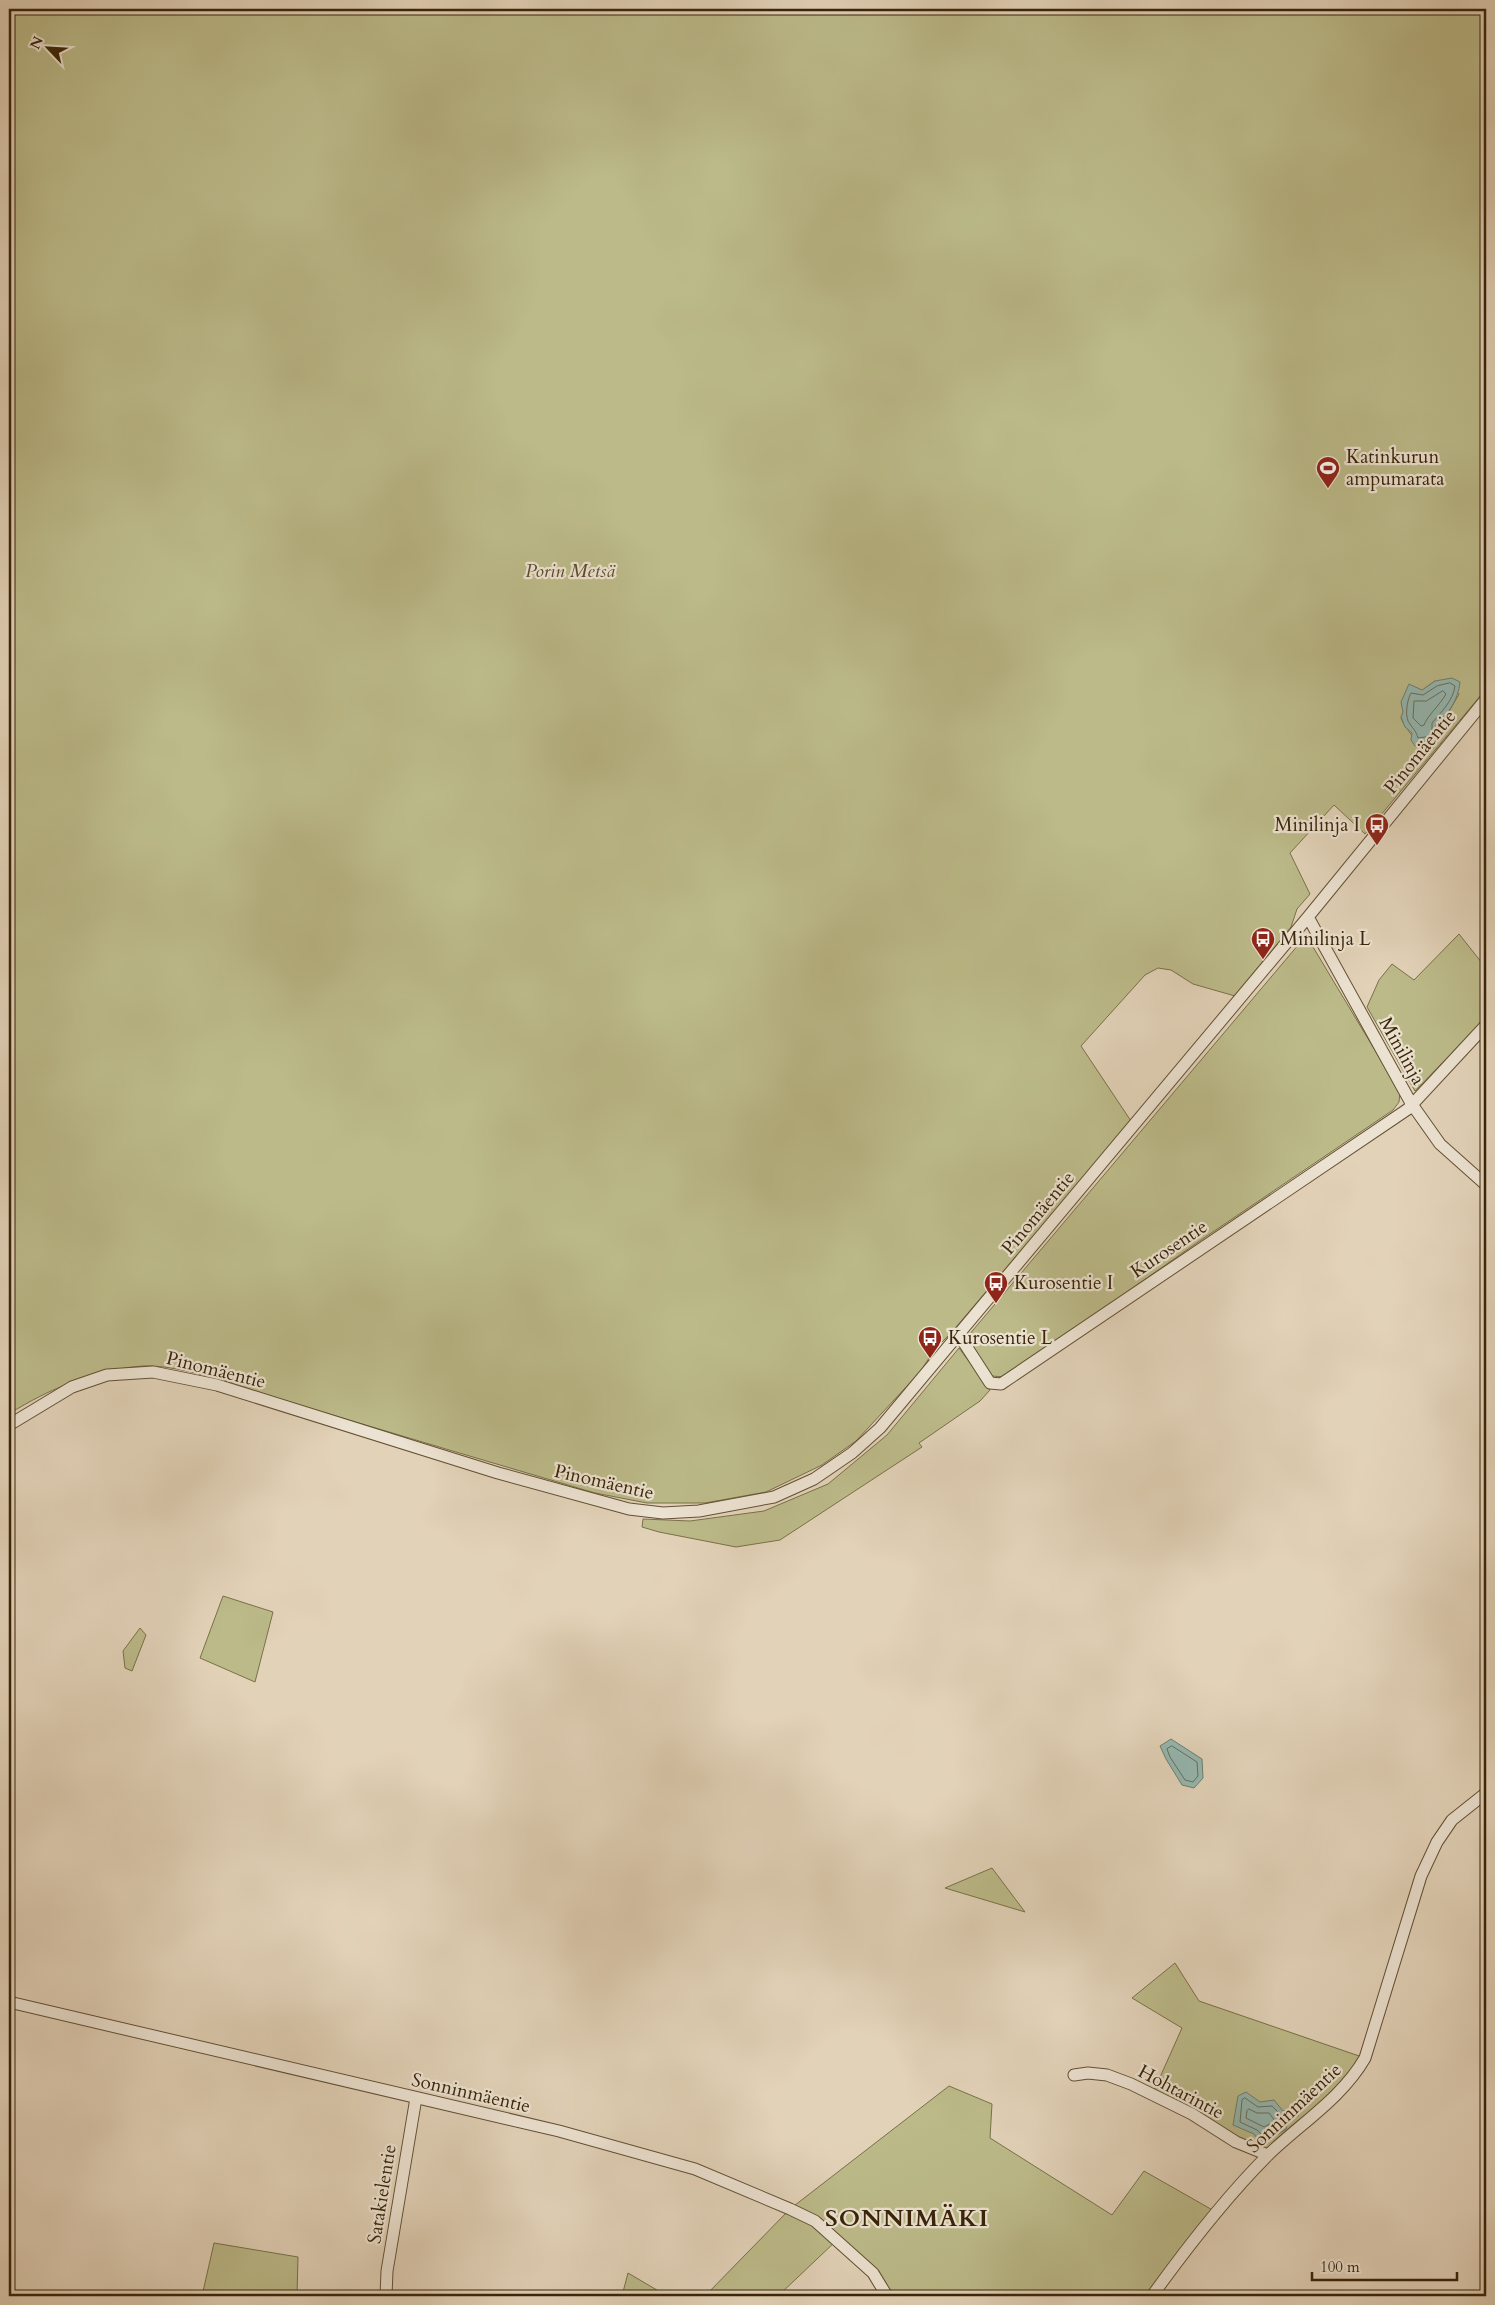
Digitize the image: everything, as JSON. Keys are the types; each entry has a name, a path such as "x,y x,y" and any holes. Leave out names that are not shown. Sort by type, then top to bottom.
{"street":[{"name":"Pinomäentie","path":"9,1425 72,1387 107,1375 154,1372 217,1385 498,1473 629,1508 663,1512 699,1511 774,1497 814,1479 844,1458 880,1428 1308,917 1486,699"},
{"name":"Minilinja","path":"1308,917 1411,1103 1440,1144 1486,1185"},
{"path":"1411,1103 1486,1025"},
{"name":"Kurosentie","path":"959,1335 990,1383 1001,1384 1408,1109 1411,1103"},
{"name":"Sonninmäentie","path":"1152,2296 1194,2236 1268,2155 1356,2076 1365,2058 1425,1867 1437,1842 1452,1820 1486,1793"},
{"name":"Sonninmäentie","path":"9,2002 176,2043 559,2131 686,2167 815,2221 873,2273 887,2296"},
{"name":"Hohtarintie","path":"1074,2075 1088,2073 1107,2075 1131,2084 1192,2114 1236,2142 1268,2155"},
{"name":"Satakielentie","path":"386,2296 387,2271 416,2098"}],"green space":[{"name":"Porin Metsä","path":"9,9 1486,9 1486,689 1365,834 1334,805 1290,853 1310,894 1297,909 1291,927 1235,996 1193,984 1171,970 1158,968 1145,975 1081,1046 1131,1121 951,1333 935,1349 920,1372 856,1441 822,1465 766,1492 705,1503 647,1503 595,1493 197,1373 159,1366 126,1368 91,1376 40,1396 9,1414","holes":["1435,681 1459,694 1447,715 1436,725 1436,731 1444,731 1416,746 1413,737 1401,718 1411,702"]},
{"path":"1459,934 1486,968 1486,1018 1415,1091 1367,1007 1379,980 1392,964 1414,980"},
{"path":"1307,942 1313,947 1400,1092 1399,1102 1393,1110 1201,1240 1027,1362 1004,1377 992,1376 968,1341 968,1336 1299,944"},
{"path":"959,1348 990,1390 980,1401 919,1443 922,1447 780,1540 736,1547 642,1527 643,1519 690,1521 764,1511 828,1484 887,1435"},
{"path":"223,1596 273,1612 255,1682 200,1658"},
{"path":"140,1628 146,1635 132,1671 125,1668 123,1651"},
{"path":"992,1868 1025,1912 945,1888"},
{"path":"1175,1963 1199,2001 1365,2058 1268,2155 1152,2095 1182,2028 1132,1998","holes":["1295,2110 1298,2116 1288,2120 1286,2129 1263,2144 1254,2134 1283,2111"]},
{"path":"949,2086 992,2104 990,2138 1112,2215 1144,2171 1216,2212 1152,2296 887,2296 837,2240 778,2296 705,2296 790,2209"},
{"path":"214,2243 298,2257 297,2296 202,2296"},
{"path":"628,2273 667,2296 622,2296"}],"water":[{"path":"1452,678 1460,682 1457,695 1449,711 1436,725 1436,731 1445,731 1434,743 1425,741 1415,746 1411,740 1412,733 1405,727 1401,717 1403,712 1401,702 1409,684 1422,690 1435,681"},
{"path":"1171,1739 1202,1759 1203,1778 1194,1788 1182,1785 1166,1759 1160,1746"},
{"path":"1246,2092 1260,2102 1274,2100 1283,2111 1295,2110 1299,2115 1288,2120 1286,2129 1262,2144 1254,2134 1233,2125 1238,2096"}],"place":[{"name":"Katinkurun ampumarata","path":"1328,489"},
{"name":"Minilinja I","path":"1377,846"},
{"name":"Minilinja L","path":"1263,960"},
{"name":"Kurosentie I","path":"996,1304"},
{"name":"Kurosentie L","path":"930,1359"}],"district":[{"name":"SONNIMÄKI","path":"907,2218"}]}
